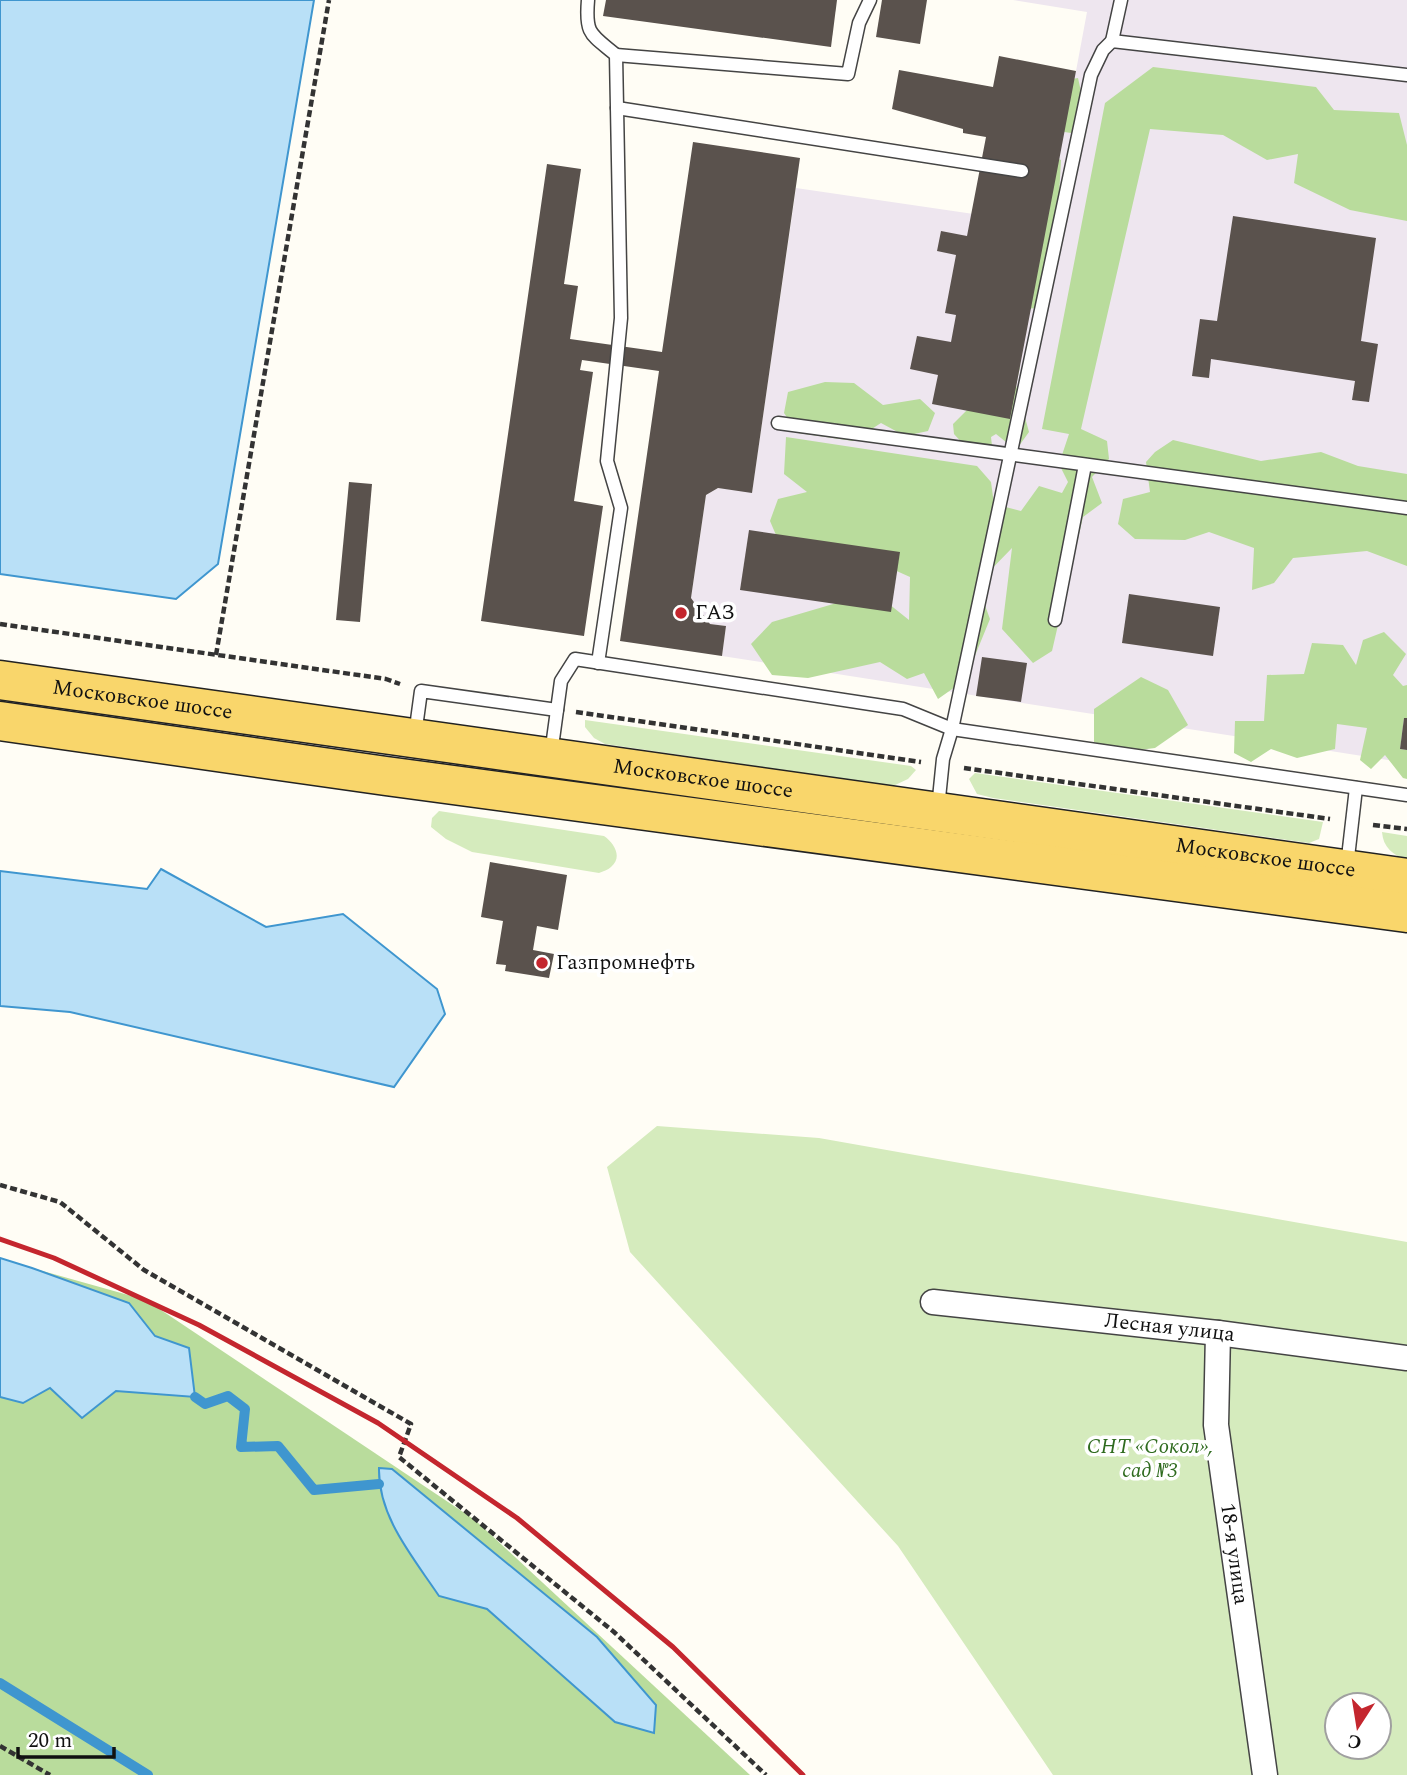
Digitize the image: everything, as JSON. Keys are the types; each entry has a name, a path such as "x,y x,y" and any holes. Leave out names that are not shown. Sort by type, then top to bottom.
{"main road":[{"name":"Московское шоссе","path":"0,680 1407,878"},
{"name":"Московское шоссе","path":"0,721 386,776 1407,913"}],"street":[{"name":"Лесная улица","path":"933,1302 1407,1357"},
{"name":"18-я улица","path":"1217,1333 1216,1425 1265,1775"}],"lane":[{"path":"588,0 586,19 590,34 616,55 848,74 859,23 870,0"},
{"path":"937,812 942,765 952,729 1091,75 1103,50 1112,41 1121,0"},
{"path":"1112,41 1407,75"},
{"path":"598,663 621,508 607,461 621,318 616,55"},
{"path":"617,108 1022,171"},
{"path":"778,423 1407,508"},
{"path":"1055,620 1085,465"},
{"path":"550,758 561,681 575,659 903,709 952,729 1407,795"},
{"path":"414,738 421,691 557,710"},
{"path":"1346,870 1356,788"}],"path":[{"path":"216,655 329,0"},
{"path":"0,624 386,679 421,691"},
{"path":"557,710 1407,830"},
{"path":"0,1185 60,1202 144,1270 411,1424 399,1457 614,1632 766,1775"},
{"path":"0,1746 50,1775"}],"shaded area":[{"path":"1013,0 1407,0 1407,763 722,656 726,626 710,624 691,598 706,495 718,488 752,492 796,188 1021,221 1076,71 1087,12"}],"green space":[{"path":"1153,67 1316,87 1334,110 1399,113 1407,145 1407,221 1350,210 1294,183 1298,154 1267,160 1223,135 1150,129 1081,429 1107,441 1109,459 1092,477 1102,503 1083,517 1052,651 1033,663 1002,629 1012,548 977,584 990,619 965,680 938,699 924,673 907,679 880,662 808,678 772,675 751,644 772,622 874,592 909,620 910,577 852,551 782,549 770,521 778,499 807,492 784,474 786,437 977,466 991,482 994,504 1021,511 1039,486 1062,493 1068,482 1059,464 1069,434 1042,429 1105,103"},
{"path":"1078,78 1087,119 1071,133 1051,130 1054,82"},
{"path":"1046,154 1061,160 1058,215 1036,308 1026,309"},
{"path":"1020,367 1016,385 1029,432 1016,450 996,434 991,437 993,455 975,457 954,434 953,424"},
{"path":"825,382 854,383 883,405 920,399 935,413 928,431 905,436 881,423 853,441 798,433 784,413 788,392"},
{"path":"1173,440 1261,461 1321,452 1358,466 1407,474 1407,566 1367,551 1293,558 1274,583 1252,590 1254,548 1209,532 1185,540 1135,539 1118,524 1123,499 1150,492 1146,462"},
{"path":"1384,632 1406,654 1393,675 1403,686 1407,685 1407,718 1404,718 1400,749 1407,750 1407,779 1403,778 1385,755 1371,769 1360,760 1367,728 1337,724 1335,749 1297,758 1271,749 1251,762 1234,753 1235,721 1264,721 1267,675 1304,674 1312,643 1343,645 1356,665 1363,640"},
{"path":"1141,677 1168,690 1188,725 1155,748 1123,752 1094,742 1094,709"},
{"path":"585,720 911,766 916,770 908,779 893,786 605,744 594,738 585,727"},
{"path":"975,773 1323,822 1319,839 1309,843 993,798 977,794 969,779"},
{"path":"439,811 604,836 614,846 617,855 615,863 599,873 472,852 446,839 431,827 432,818"},
{"path":"1382,832 1407,836 1407,859 1390,850 1384,842"},
{"name":"СНТ «Сокол», сад №3","path":"657,1126 819,1138 1407,1242 1407,1775 1053,1775 898,1546 630,1252 607,1167"},
{"path":"0,1259 146,1300 475,1520 750,1775 0,1775"}],"water":[{"path":"0,0 314,0 218,564 176,599 0,574"},
{"path":"161,869 266,927 343,914 437,989 445,1014 394,1087 70,1012 0,1006 0,871 147,889"},
{"path":"0,1258 129,1303 155,1336 189,1348 195,1397 116,1391 82,1418 50,1388 23,1403 0,1397"},
{"path":"379,1468 392,1469 597,1637 656,1705 654,1733 615,1722 487,1609 439,1596 408,1551 391,1520 380,1486"}],"building":[{"path":"606,0 837,0 831,47 603,16"},
{"path":"882,0 927,0 920,44 876,37"},
{"path":"999,56 1076,71 1010,419 932,404 938,375 910,369 917,336 951,342 956,315 945,313 956,255 937,251 941,231 967,236 986,137 963,133 963,129 892,109 899,70 993,87"},
{"path":"693,142 800,158 752,493 718,488 706,495 691,598 710,624 726,626 722,656 620,641 659,371 582,360 580,370 593,372 574,501 603,506 584,636 481,621 547,164 581,169 564,284 578,286 570,339 662,352"},
{"path":"1233,216 1376,238 1361,341 1378,344 1369,402 1352,400 1355,381 1211,359 1209,378 1192,376 1200,319 1217,321"},
{"path":"349,482 372,484 360,622 336,620"},
{"path":"749,530 900,552 891,612 740,590"},
{"path":"1129,594 1220,607 1213,656 1122,643"},
{"path":"982,657 1027,663 1021,702 976,696"},
{"path":"1404,718 1407,718 1407,750 1400,749"},
{"path":"490,862 567,875 558,930 537,926 533,950 554,954 549,978 505,971 506,965 496,964 503,921 481,917"}],"waterway":[{"path":"195,1397 205,1404 228,1396 245,1409 241,1447 278,1446 314,1490 379,1484"},
{"path":"0,1683 148,1775"}],"railway":[{"path":"0,1239 54,1258 199,1325 378,1423 517,1518 673,1647 803,1775"}],"place":[{"name":"ГАЗ","path":"681,613"},
{"name":"Газпромнефть","path":"542,963"}]}
